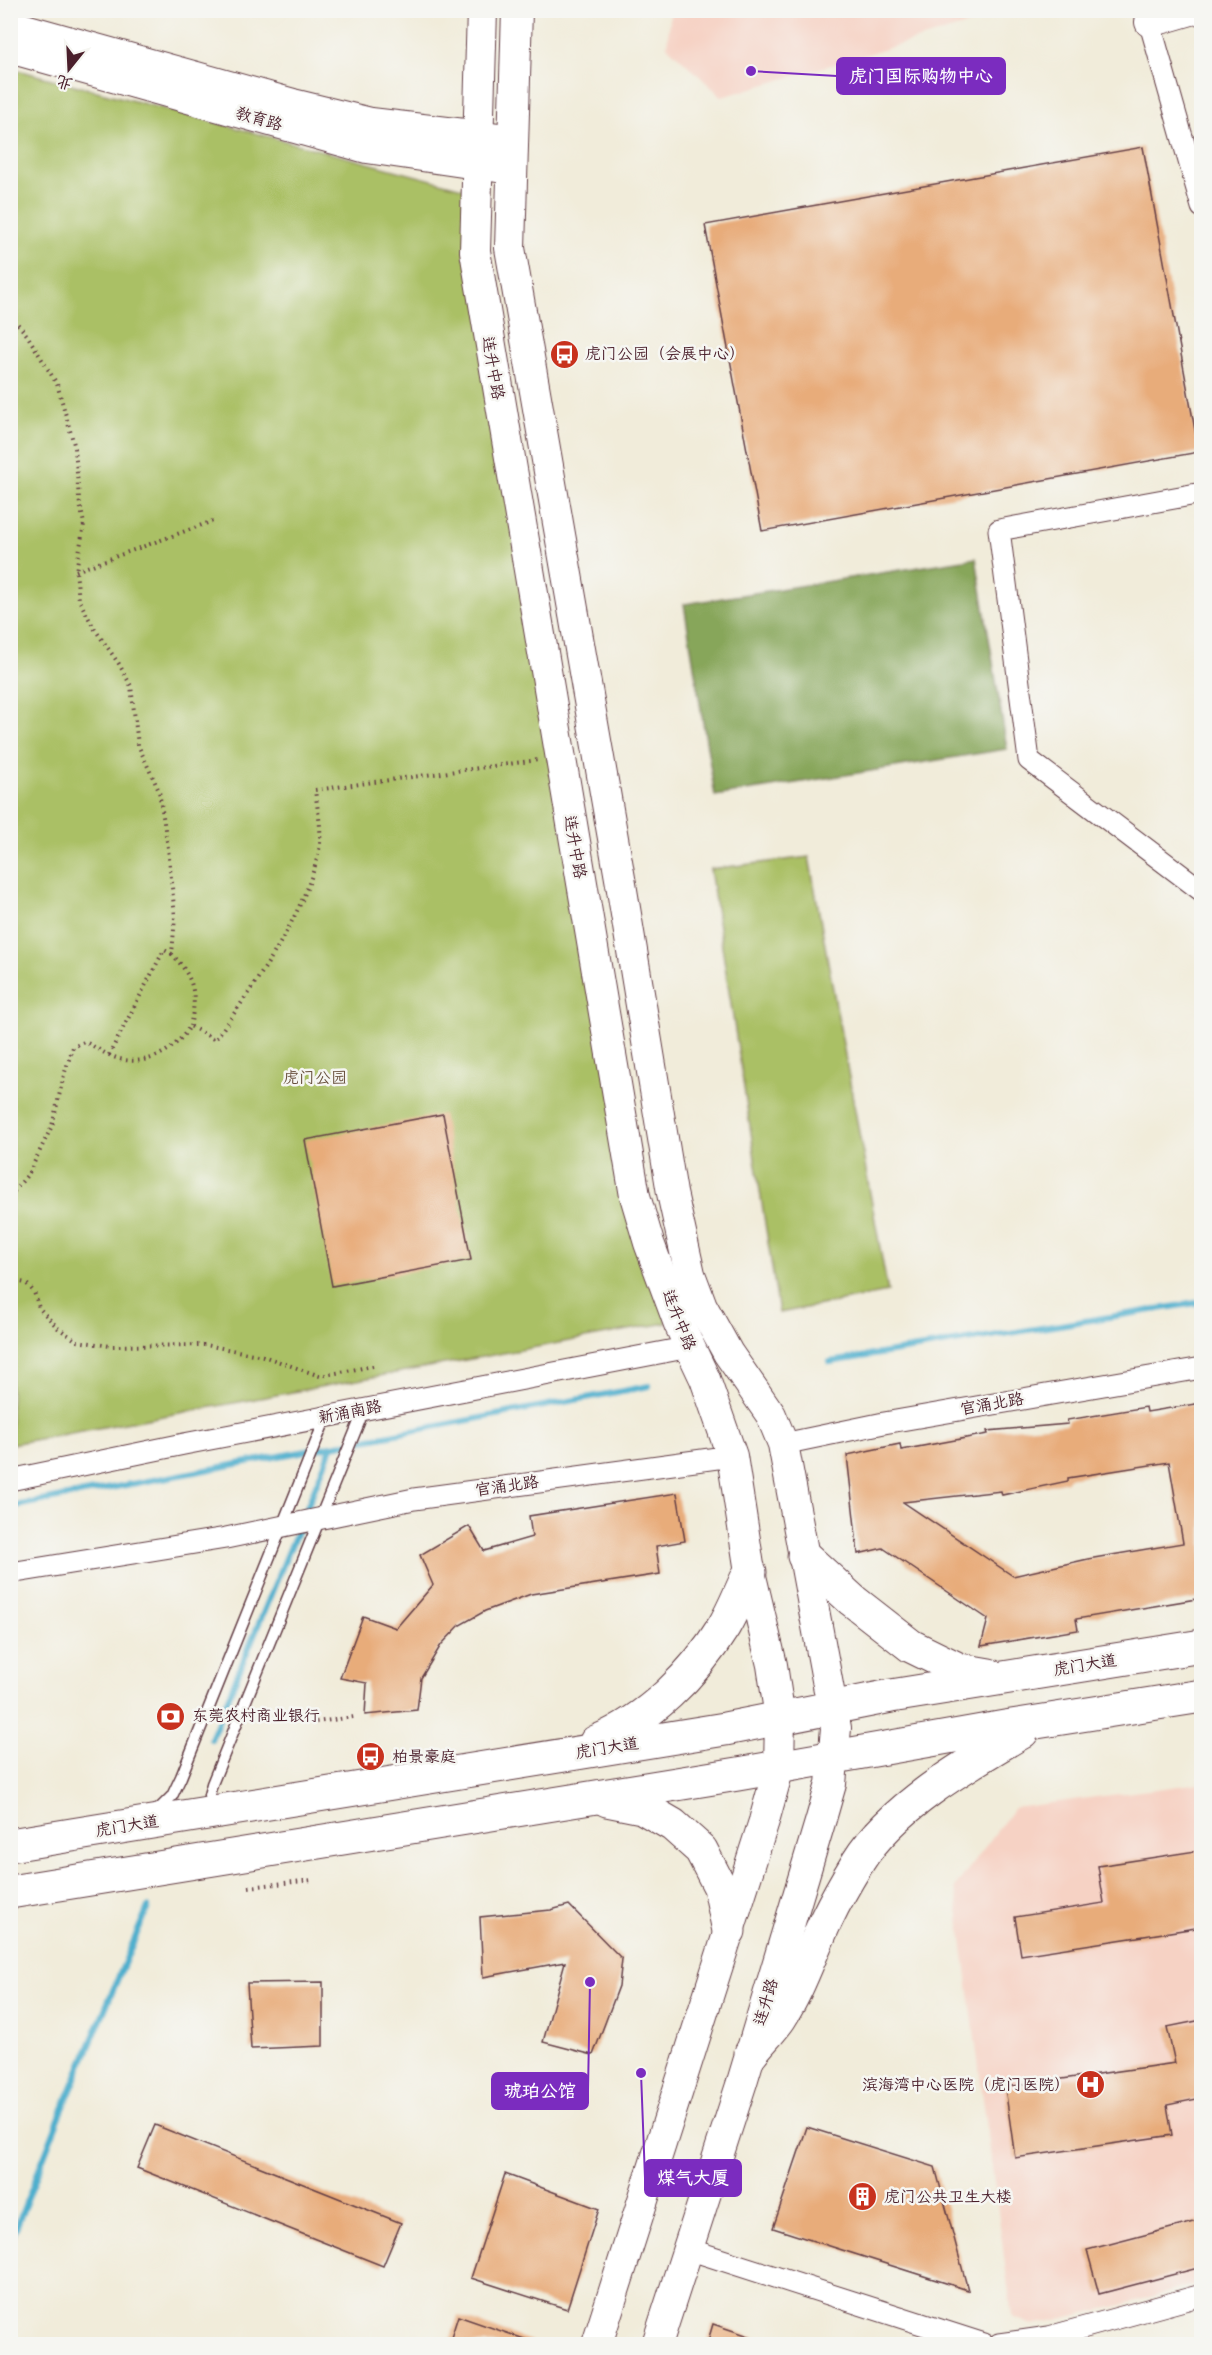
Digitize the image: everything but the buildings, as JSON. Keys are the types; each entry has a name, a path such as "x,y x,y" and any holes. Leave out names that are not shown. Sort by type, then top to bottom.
{"main road":[{"name":"连升中路","path":"482,10 475,251 635,1196 649,1242 705,1379 732,1456 750,1572 772,1665 780,1718"},
{"name":"连升中路","path":"517,10 510,248 617,860 672,1193 690,1274 702,1306 728,1353 771,1415 783,1444 823,1653"},
{"path":"1148,16 1191,10"},
{"name":"教育路","path":"10,25 293,104 477,151"},
{"name":"教育路","path":"10,48 367,148 512,154"},
{"path":"804,1556 852,1600 911,1646 960,1670 1003,1678"},
{"path":"568,1755 617,1733 659,1703 694,1668 724,1625 750,1572"},
{"name":"虎门大道","path":"10,1845 725,1729 834,1707 1202,1646"},
{"name":"连升路","path":"657,2344 751,2053 831,1784 837,1728 823,1653"},
{"path":"10,1892 1202,1696"},
{"path":"597,2344 764,1821 779,1767 780,1718"},
{"path":"751,2053 780,2018 803,1977 827,1917 859,1860 889,1826 925,1793 1042,1721"},
{"path":"591,1797 642,1807 673,1825 701,1850 720,1887 729,1931"}],"street":[{"path":"1148,16 1202,207"},
{"path":"1202,493 999,530 1029,760 1202,891"},
{"name":"新涌南路","path":"10,1480 360,1419 690,1347"},
{"name":"官涌北路","path":"783,1444 884,1423 1202,1368"},
{"name":"官涌北路","path":"282,1527 414,1499 732,1456"},
{"path":"10,1573 282,1527"},
{"path":"688,2249 984,2344"},
{"path":"999,2344 1049,2337 1202,2295"}],"lane":[{"path":"228,1810 219,1808 212,1801 209,1795 212,1784 360,1419"},
{"path":"139,1824 160,1810 172,1796 181,1777 322,1426"}],"path":[{"path":"10,315 27,336 57,384 75,448 84,524 76,571 80,600 94,628 131,686 138,745 159,790 175,917 172,954"},
{"path":"76,571 213,521"},
{"path":"190,1026 215,1040 249,994 284,937 320,848 315,790 538,759"},
{"path":"10,1196 29,1173 52,1126 73,1047 84,1042 109,1055 125,1061 151,1059 170,1051 183,1038 190,1026 195,1003 193,984 185,968 172,954 165,950 109,1055"},
{"path":"10,1280 26,1283 34,1292 39,1308 58,1328 77,1341 110,1346 206,1345 264,1356 320,1376 372,1366"},
{"path":"316,1722 354,1717"},
{"path":"249,1887 312,1880"}],"shaded area":[{"path":"671,10 1014,11 722,97 667,46"},
{"name":"滨海湾中心医院（虎门医院）","path":"1201,1783 1201,2283 1122,2305 1032,2325 1012,2317 955,1887 1014,1808"}],"green space":[{"name":"虎门公园","path":"10,68 470,190 667,1323 11,1444"},
{"path":"976,558 1007,749 715,796 684,604"},
{"path":"809,857 888,1292 779,1313 710,869"}],"waterway":[{"path":"830,1362 1202,1302"},
{"path":"10,1507 649,1386"},
{"path":"303,1517 332,1446"},
{"path":"211,1739 298,1529"},
{"path":"10,2243 60,2116 148,1907"}],"place":[{"name":"虎门国际购物中心","path":"751,71"},
{"name":"虎门公园（会展中心）","path":"564,354"},
{"name":"东莞农村商业银行","path":"171,1716"},
{"name":"柏景豪庭","path":"371,1757"},
{"name":"琥珀公馆","path":"590,1982"},
{"name":"煤气大厦","path":"641,2073"},
{"name":"滨海湾中心医院（虎门医院）","path":"1091,2085"},
{"name":"虎门公共卫生大楼","path":"863,2197"}]}
